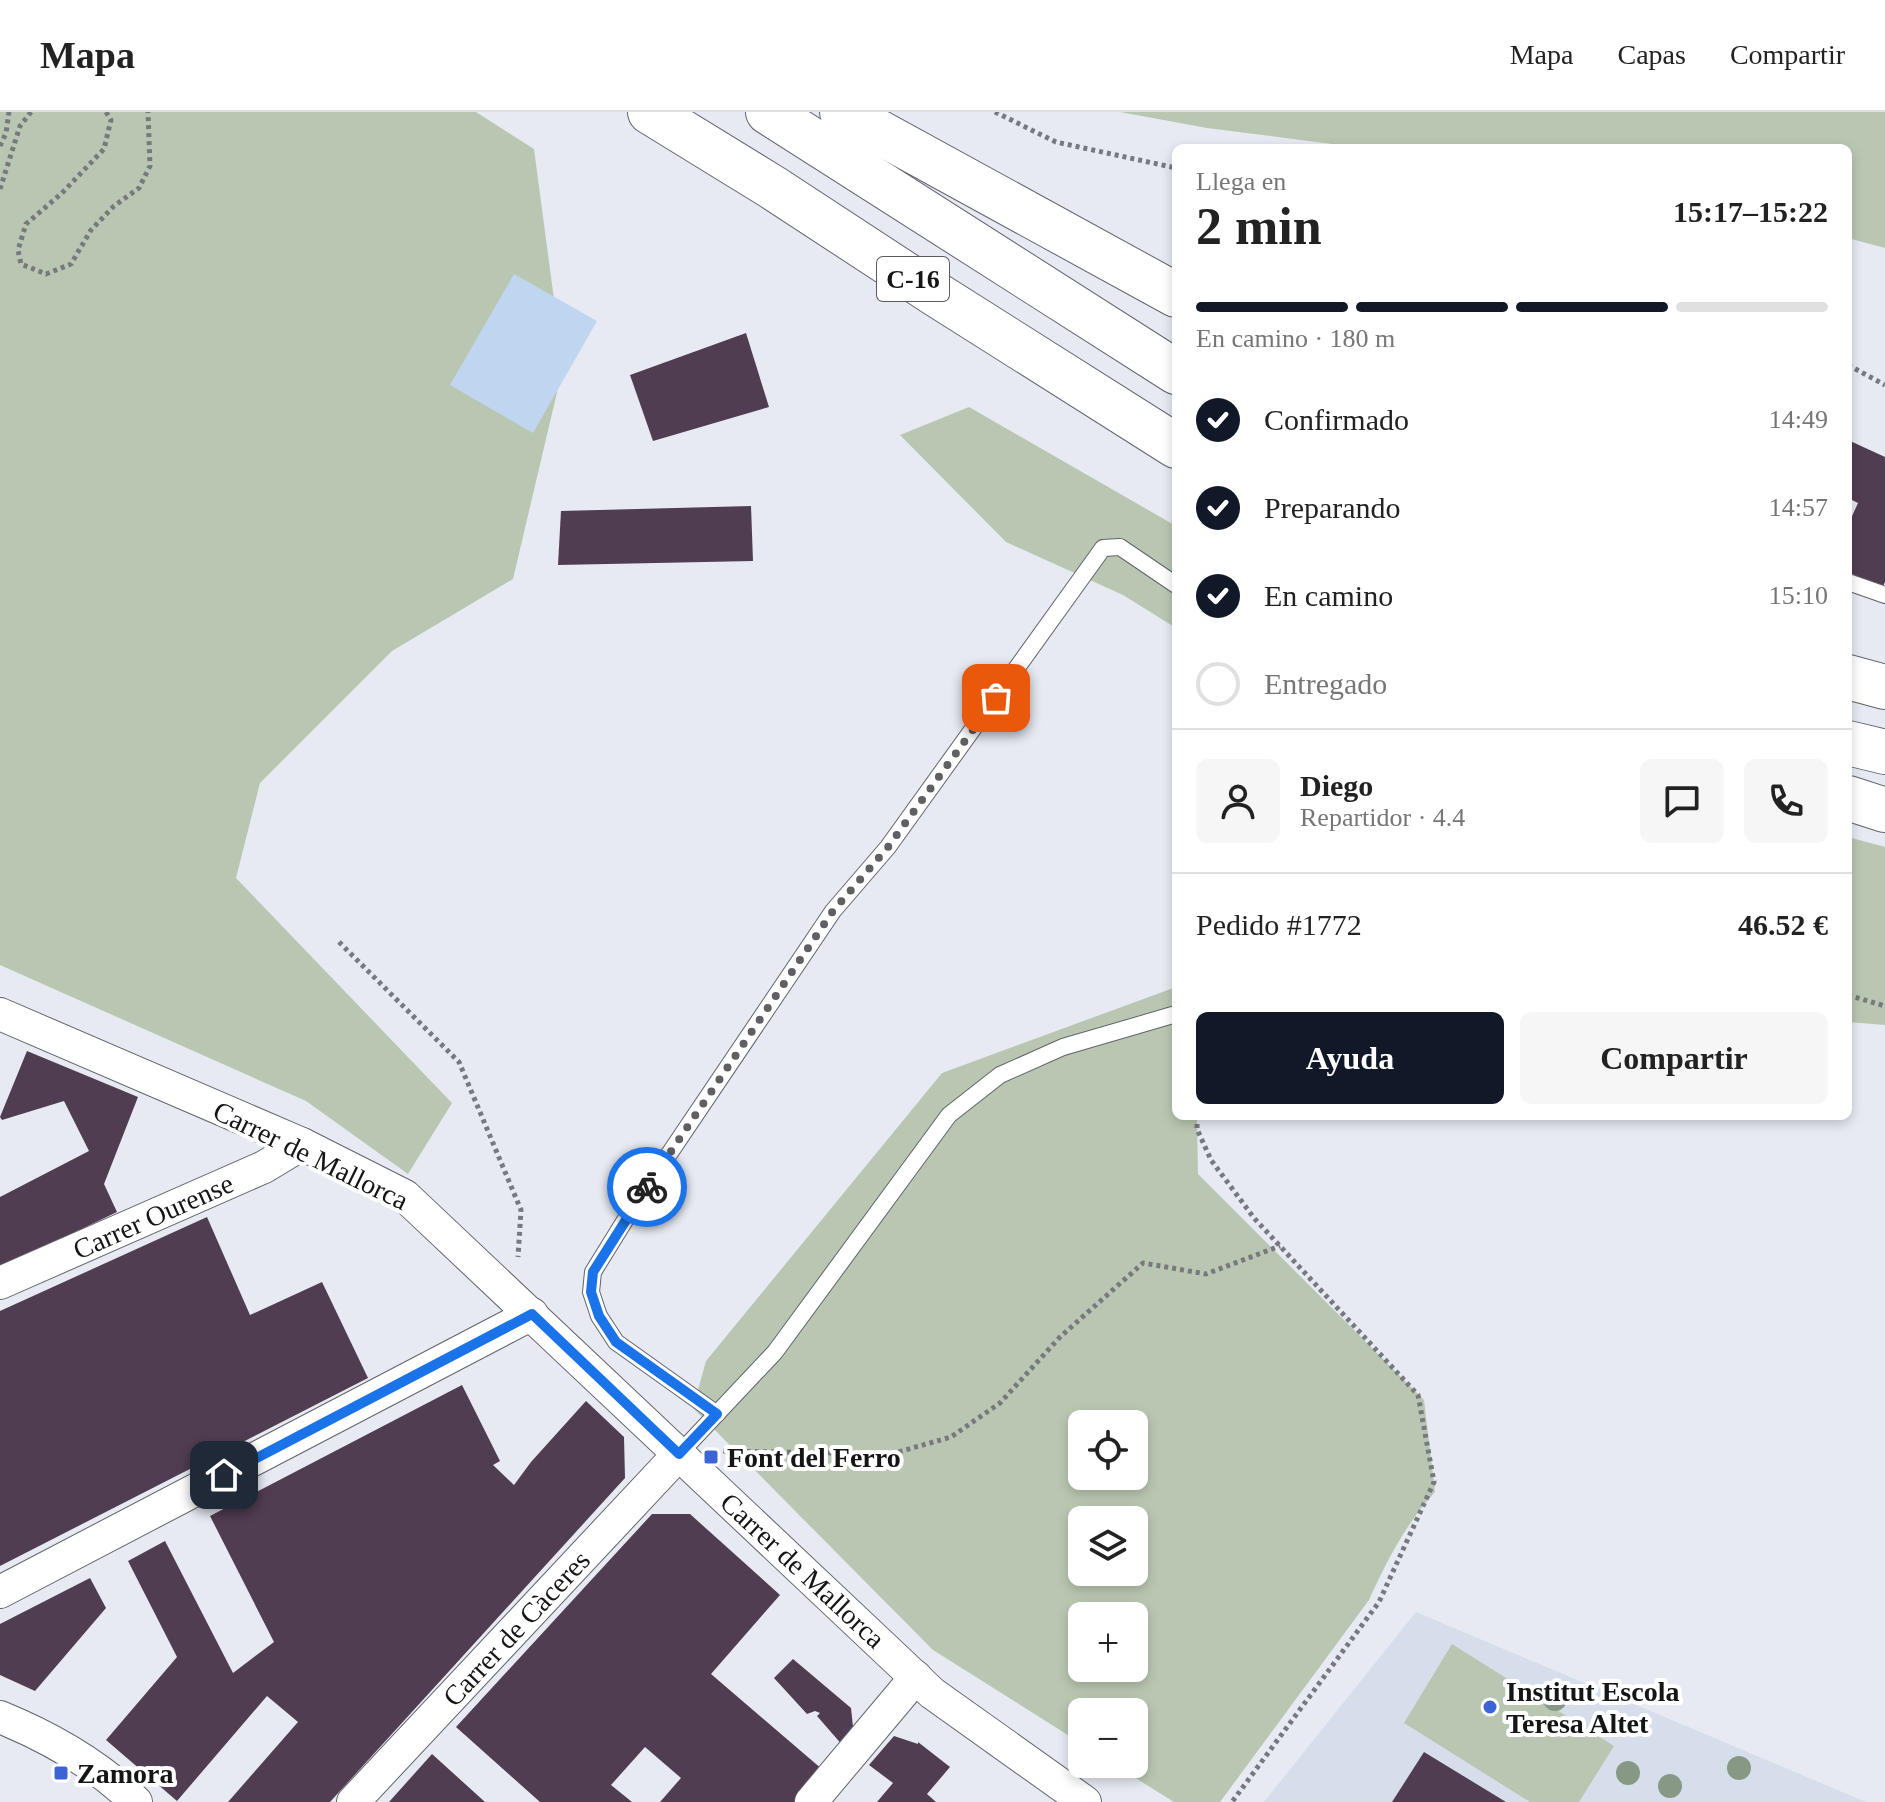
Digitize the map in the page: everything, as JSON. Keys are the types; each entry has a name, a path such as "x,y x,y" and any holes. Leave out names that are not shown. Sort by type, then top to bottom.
{"highway":[{"name":"C-16","path":"650,112 1172,443"},
{"name":"C-16","path":"768,112 1172,369"},
{"path":"842,112 1172,293"},
{"path":"1852,678 1885,687"},
{"path":"1852,744 1885,752"},
{"path":"1852,799 1885,810"}],"street":[{"name":"Carrer de Mallorca","path":"0,1014 302,1144 405,1196 932,1693 1085,1802"},
{"name":"Carrer Ourense","path":"0,1283 264,1167 302,1144"},
{"path":"0,1592 532,1314"},
{"name":"Carrer de Càceres","path":"353,1802 679,1454"},
{"path":"811,1802 916,1677"},
{"path":"0,1717 33,1730 82,1759 136,1802"}],"lane":[{"path":"717,1414 616,1342 599,1316 591,1292 593,1272 632,1209 833,911 888,847 1103,548 1120,547 1172,582"},
{"path":"1852,583 1885,595"},
{"path":"679,1454 775,1352 949,1115 1000,1075 1063,1047 1172,1015"}],"path":[{"path":"0,146 6,133 9,112"},
{"path":"0,189 20,126 31,112"},
{"path":"106,112 111,120 104,149 62,193 26,224 18,250 21,264 46,274 71,264 91,230 114,206 139,188 150,166 148,112"},
{"path":"995,112 1056,142 1172,167"},
{"path":"1852,367 1885,385"},
{"path":"339,942 459,1062 521,1210 517,1260 501,1285"},
{"path":"1852,996 1885,1006"},
{"path":"1197,1120 1197,1129 1211,1160 1254,1218 1418,1395 1434,1482 1379,1602 1232,1802"},
{"path":"715,1451 891,1454 951,1437 1000,1403 1060,1337 1143,1263 1206,1274 1280,1246"}],"shaded area":[{"name":"Institut Escola Teresa Altet","path":"1416,1612 1866,1802 1264,1802"}],"green space":[{"path":"0,112 476,112 534,149 563,367 513,579 392,651 260,783 236,878 452,1103 408,1174 306,1101 0,965"},
{"path":"1120,112 1885,112 1885,248 1852,239 1852,144 1332,144 1207,128"},
{"path":"969,407 1172,524 1172,626 1123,595 1006,542 900,435"},
{"path":"1852,838 1885,847 1885,1025 1852,1022"},
{"path":"1172,988 1172,1120 1197,1120 1198,1174 1424,1400 1435,1492 1398,1543 1369,1600 1220,1802 1174,1802 1135,1778 1148,1778 1148,1698 1068,1698 1068,1735 933,1650 693,1408 706,1361 942,1073"},
{"path":"1452,1644 1614,1746 1579,1802 1530,1802 1404,1723"}],"water":[{"path":"514,274 597,321 533,433 450,385"}],"building":[{"path":"746,333 769,407 653,441 630,375"},
{"path":"1852,442 1885,457 1885,582 1882,588 1852,574 1852,516 1858,503 1852,500"},
{"path":"751,506 753,561 558,565 561,511"},
{"path":"27,1051 138,1097 104,1184 117,1212 0,1268 0,1197 89,1151 64,1101 2,1120 0,1117"},
{"path":"207,1217 250,1315 322,1282 368,1378 0,1566 0,1311"},
{"path":"462,1385 500,1461 493,1465 514,1485 586,1401 624,1437 625,1478 330,1802 228,1802 298,1722 267,1696 177,1801 106,1740 177,1657 128,1561 165,1541 233,1673 274,1642 210,1516"},
{"path":"652,1514 690,1514 780,1595 711,1674 823,1770 796,1802 660,1802 681,1778 645,1747 611,1785 632,1802 540,1802 456,1727"},
{"path":"90,1578 106,1608 35,1691 0,1675 0,1624"},
{"path":"793,1659 851,1708 854,1736 844,1747 817,1716 820,1713 807,1714 774,1678"},
{"path":"894,1736 918,1742 950,1767 927,1794 936,1802 877,1802 893,1783 869,1765"},
{"path":"1424,1752 1506,1802 1392,1802"},
{"path":"432,1754 485,1802 389,1802"}],"way so far":[{"path":"647,1187 833,911 888,847 996,698"}],"place":[{"name":"Font del Ferro","path":"711,1457"},
{"name":"Institut Escola Teresa Altet","path":"1490,1707"},
{"name":"Zamora","path":"61,1773"}],"route":[{"path":"224,1475 532,1314 679,1454 717,1414 616,1342 599,1316 591,1292 593,1272 647,1187"}]}
